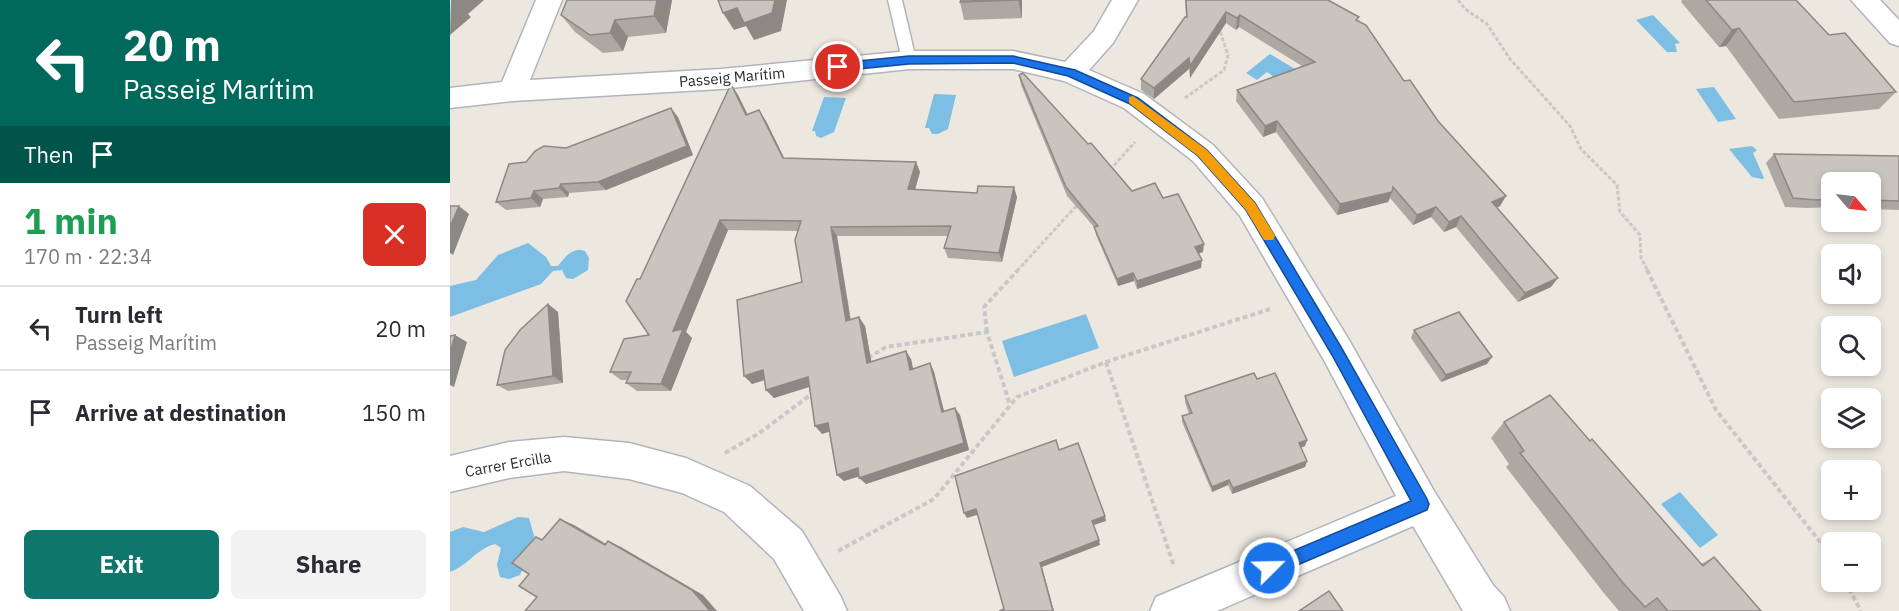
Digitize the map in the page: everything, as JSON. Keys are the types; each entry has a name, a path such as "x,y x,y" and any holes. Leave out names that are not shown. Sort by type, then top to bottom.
{"street":[{"path":"512,91 549,0"},
{"path":"1071,73 1104,37 1125,0"},
{"path":"1879,5 1899,37"},
{"name":"Passeig Marítim","path":"450,98 512,91 721,79 909,60 1013,60 1071,73 1134,101 1203,153 1251,207 1305,297 1421,504 1479,599 1490,611"},
{"name":"Carrer Ercilla","path":"450,474 509,460 564,454 629,461 686,476 737,499 788,545 827,611"},
{"path":"1178,607 1421,504"}],"lane":[{"path":"895,0 909,60"}],"path":[{"path":"1458,0 1464,9 1487,24 1510,59 1570,126 1581,149 1617,185 1620,212 1640,235 1641,258 1716,410 1821,544"},
{"path":"1102,178 1157,118 1224,70 1228,55 1218,24"},
{"path":"1010,405 987,332 984,307 1078,204"},
{"path":"803,570 934,499 1017,397 1106,362 1305,297"},
{"path":"859,364 886,347 987,332"},
{"path":"1106,362 1178,607"},
{"path":"686,476 758,434 814,393"},
{"path":"1851,592 1861,611"}],"water":[{"path":"1653,15 1680,43 1675,44 1677,52 1667,52 1636,20"},
{"path":"1270,54 1305,75 1290,87 1267,72 1257,80 1246,73"},
{"path":"1714,87 1736,119 1718,122 1696,89"},
{"path":"934,94 956,95 948,129 938,134 932,134 929,128 925,128"},
{"path":"824,97 846,98 834,132 821,138 816,136 815,131 812,131"},
{"path":"1752,146 1757,150 1753,153 1764,178 1762,179 1752,177 1729,149"},
{"path":"528,243 546,257 551,266 558,266 573,251 585,251 589,258 588,270 573,279 566,278 562,270 553,271 541,284 450,317 450,286 476,280 498,255"},
{"path":"1086,314 1099,348 1014,377 1002,341"},
{"path":"1680,492 1718,535 1700,548 1661,504"},
{"path":"518,517 529,518 535,539 520,575 509,579 500,577 497,565 501,548 495,544 483,549 462,566 450,572 450,532 463,527 484,532"}],"building":[{"path":"567,0 657,0 654,16 615,20 610,33 590,35 561,15"},
{"path":"718,0 775,0 772,13 744,23 737,8 723,13"},
{"path":"961,0 1018,0 960,2"},
{"path":"1186,0 1328,0 1359,17 1356,20 1366,25 1404,81 1410,80 1438,121 1506,196 1492,202 1558,278 1525,293 1461,216 1449,222 1436,207 1417,215 1393,187 1392,192 1340,204 1277,121 1265,126 1237,90 1315,62 1240,15 1237,18 1226,12 1190,66 1189,58 1154,88 1141,79 1187,17"},
{"path":"1706,0 1796,0 1829,35 1845,33 1896,92 1794,102 1739,28 1732,30"},
{"path":"1023,73 1088,144 1091,143 1132,191 1155,183 1163,198 1178,194 1204,244 1195,247 1202,260 1137,281 1133,273 1117,279 1094,227 1098,226 1066,187 1019,75"},
{"path":"731,84 746,115 759,110 783,158 916,162 908,189 977,193 978,186 1014,187 999,253 944,248 951,226 831,227 846,321 859,317 867,363 906,351 910,370 930,363 942,412 955,408 964,443 859,478 858,468 837,475 828,423 815,426 808,377 766,390 763,370 744,376 737,300 802,282 795,240 801,221 720,220 673,331 683,329 661,384 626,383 631,372 610,372 624,339 649,335 626,301 637,279 640,279"},
{"path":"671,108 687,146 598,182 561,184 559,188 534,191 531,198 496,202 509,164 526,162 535,151 544,146 566,148"},
{"path":"1774,154 1899,156 1899,201 1881,200 1881,172 1821,172 1821,200 1793,198"},
{"path":"450,206 459,206 450,227"},
{"path":"548,304 553,376 497,385 505,350 520,330"},
{"path":"1459,312 1492,357 1446,375 1414,330"},
{"path":"455,335 450,353 450,336"},
{"path":"1254,373 1257,379 1275,373 1307,440 1299,443 1307,461 1233,488 1229,480 1212,487 1182,416 1192,413 1185,396"},
{"path":"1550,395 1590,441 1592,439 1703,566 1714,557 1761,611 1668,611 1657,598 1645,607 1623,583 1520,453 1524,451 1504,422"},
{"path":"1056,440 1059,450 1078,443 1105,516 1092,521 1099,540 1040,563 1053,611 999,611 1004,609 976,509 964,513 955,476"},
{"path":"560,519 605,545 608,541 692,590 710,611 525,611 537,597 519,586 529,574 512,563 536,537 542,540"},
{"path":"1329,591 1343,611 1299,611"}],"slow traffic":[{"path":"1133,100 1203,153 1251,207 1268,236"}],"route":[{"path":"838,67 909,60 1013,60 1071,73 1134,101 1203,153 1251,207 1336,351 1421,504 1269,568"}]}
